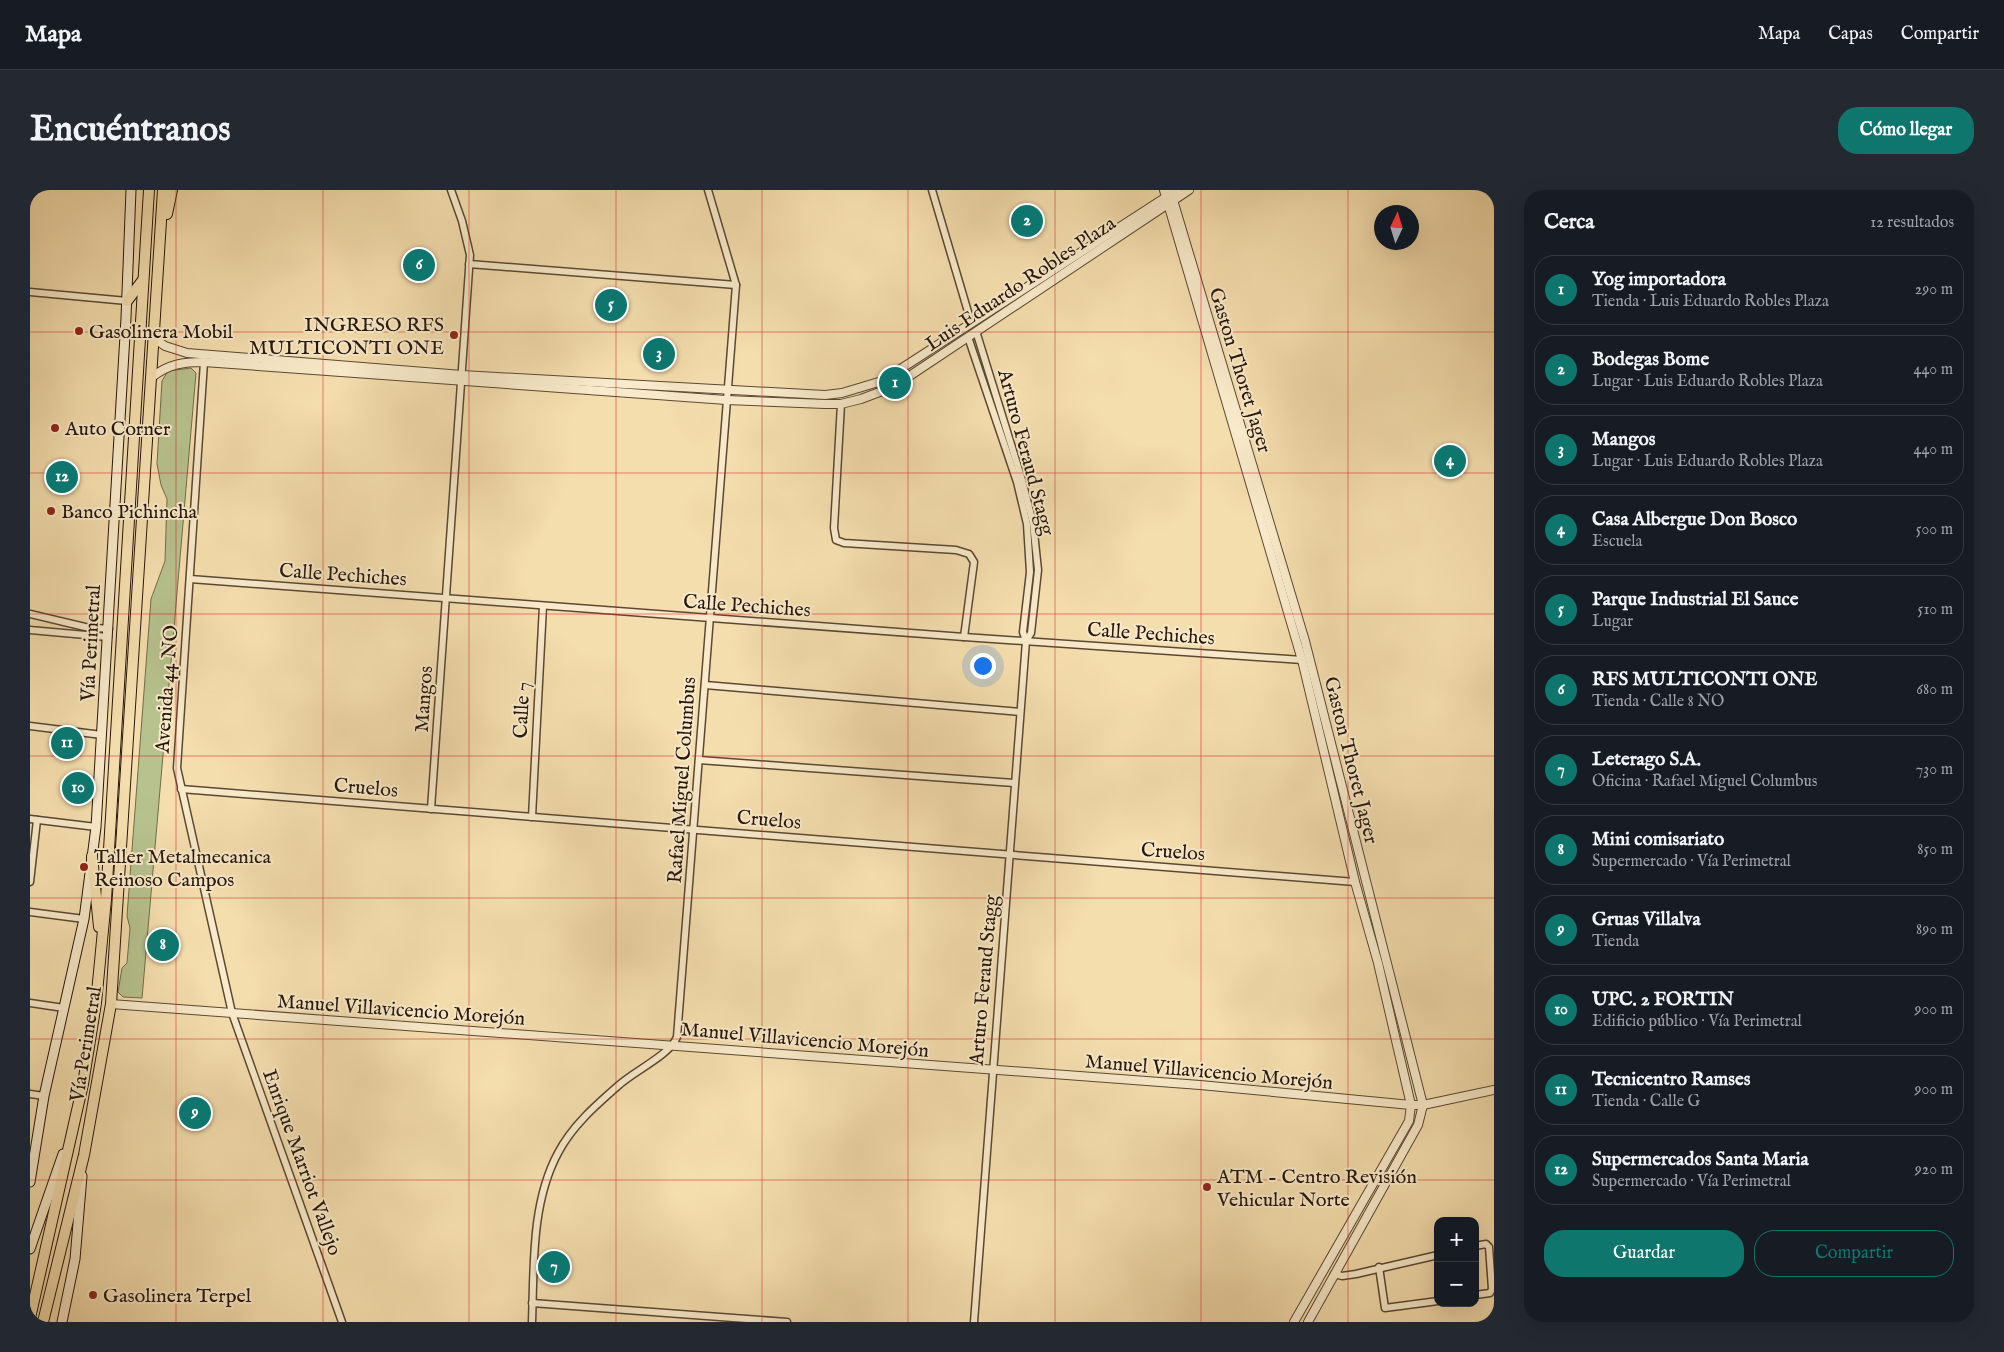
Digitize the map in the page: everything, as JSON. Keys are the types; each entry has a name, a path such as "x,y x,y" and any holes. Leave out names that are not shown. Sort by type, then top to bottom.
{"highway":[{"name":"Vía Perimetral","path":"30,1318 75,1123 96,1003 106,899 149,190"},
{"name":"Vía Perimetral","path":"43,1322 84,1155 111,1004 164,190"},
{"path":"160,254 172,190"},
{"path":"127,301 144,279"},
{"path":"92,856 101,949"}],"main road":[{"name":"Vía Perimetral","path":"30,1182 44,1096 84,919 96,827 109,633 114,491 127,301 131,190"},
{"name":"Vía Perimetral","path":"30,1249 75,1123"},
{"name":"Vía Perimetral","path":"62,1322 74,1259 84,1155"}],"street":[{"name":"Mangos","path":"431,809 470,255 462,221 451,190"},
{"name":"Rafael Miguel Columbus","path":"674,1045 677,1037 694,829 736,284 708,190"},
{"path":"932,190 971,322"},
{"name":"Luis Eduardo Robles Plaza","path":"152,377 173,364 204,362 462,378 825,395 842,393 882,381 1170,195 1189,190"},
{"name":"Luis Eduardo Robles Plaza","path":"155,339 165,346 187,353 726,400 841,404 861,400 893,387 968,337 1170,195"},
{"name":"Gaston Thoret Jager","path":"1170,195 1302,660 1355,882 1378,963 1411,1105 1409,1121 1294,1322"},
{"name":"Gaston Thoret Jager","path":"1170,195 1310,656 1423,1105"},
{"path":"469,264 736,284"},
{"path":"30,292 127,301"},
{"name":"Arturo Feraud Stagg","path":"976,331 1022,480 1033,523 1038,570 1031,633 1026,641"},
{"name":"Arturo Feraud Stagg","path":"968,337 1016,482 1027,524 1030,558 1023,632 1026,641 974,1322"},
{"name":"Avenida 44 NO","path":"204,362 177,768 232,1013"},
{"path":"841,404 834,528 836,540 844,543 956,550 969,554 974,562 964,637"},
{"name":"Calle Pechiches","path":"190,579 964,637 1302,660"},
{"name":"Calle 7","path":"532,817 543,606"},
{"path":"30,614 109,633"},
{"path":"30,630 109,633"},
{"path":"705,684 1020,712"},
{"path":"30,726 102,735"},
{"path":"699,760 1014,783"},
{"name":"Cruelos","path":"181,789 1355,882"},
{"path":"30,882 33,819 96,827"},
{"path":"30,912 84,919"},
{"path":"30,1004 64,1008"},
{"name":"Manuel Villavicencio Morejón","path":"111,1004 674,1045 1200,1086 1411,1105 1423,1105 1494,1090"},
{"name":"Enrique Marriot Vallejo","path":"232,1013 342,1322"},
{"path":"532,1322 535,1244 542,1196 558,1153 589,1111 633,1073 674,1045"},
{"path":"30,1094 44,1096"},
{"path":"1308,1322 1418,1125 1423,1105"},
{"path":"1479,1245 1486,1244 1489,1247 1492,1290 1490,1293 1479,1294"},
{"path":"1334,1274 1342,1276 1434,1256"},
{"path":"1379,1267 1385,1308 1434,1302"},
{"path":"532,1303 787,1322"}],"green space":[{"path":"191,368 196,373 142,998 123,997 118,992 122,968 127,963 130,928 127,916 151,599 165,561 167,499 161,485 157,464 162,381 168,371"}],"place":[{"name":"Bodegas Bome","path":"1027,221"},
{"name":"RFS MULTICONTI ONE","path":"419,265"},
{"name":"Parque Industrial El Sauce","path":"611,305"},
{"name":"Gasolinera Mobil","path":"79,331"},
{"name":"INGRESO RFS MULTICONTI ONE","path":"454,335"},
{"name":"Mangos","path":"659,354"},
{"name":"Yog importadora","path":"895,383"},
{"name":"Auto Corner","path":"55,428"},
{"name":"Casa Albergue Don Bosco","path":"1450,461"},
{"name":"Supermercados Santa Maria","path":"62,477"},
{"name":"Banco Pichincha","path":"51,511"},
{"name":"Tecnicentro Ramses","path":"67,743"},
{"name":"UPC. 2 FORTIN","path":"78,788"},
{"name":"Taller Metalmecanica Reinoso Campos","path":"84,867"},
{"name":"Mini comisariato","path":"163,945"},
{"name":"Gruas Villalva","path":"195,1113"},
{"name":"ATM - Centro Revisión Vehicular Norte","path":"1207,1187"},
{"name":"Leterago S.A.","path":"554,1267"},
{"name":"Gasolinera Terpel","path":"93,1295"}]}
